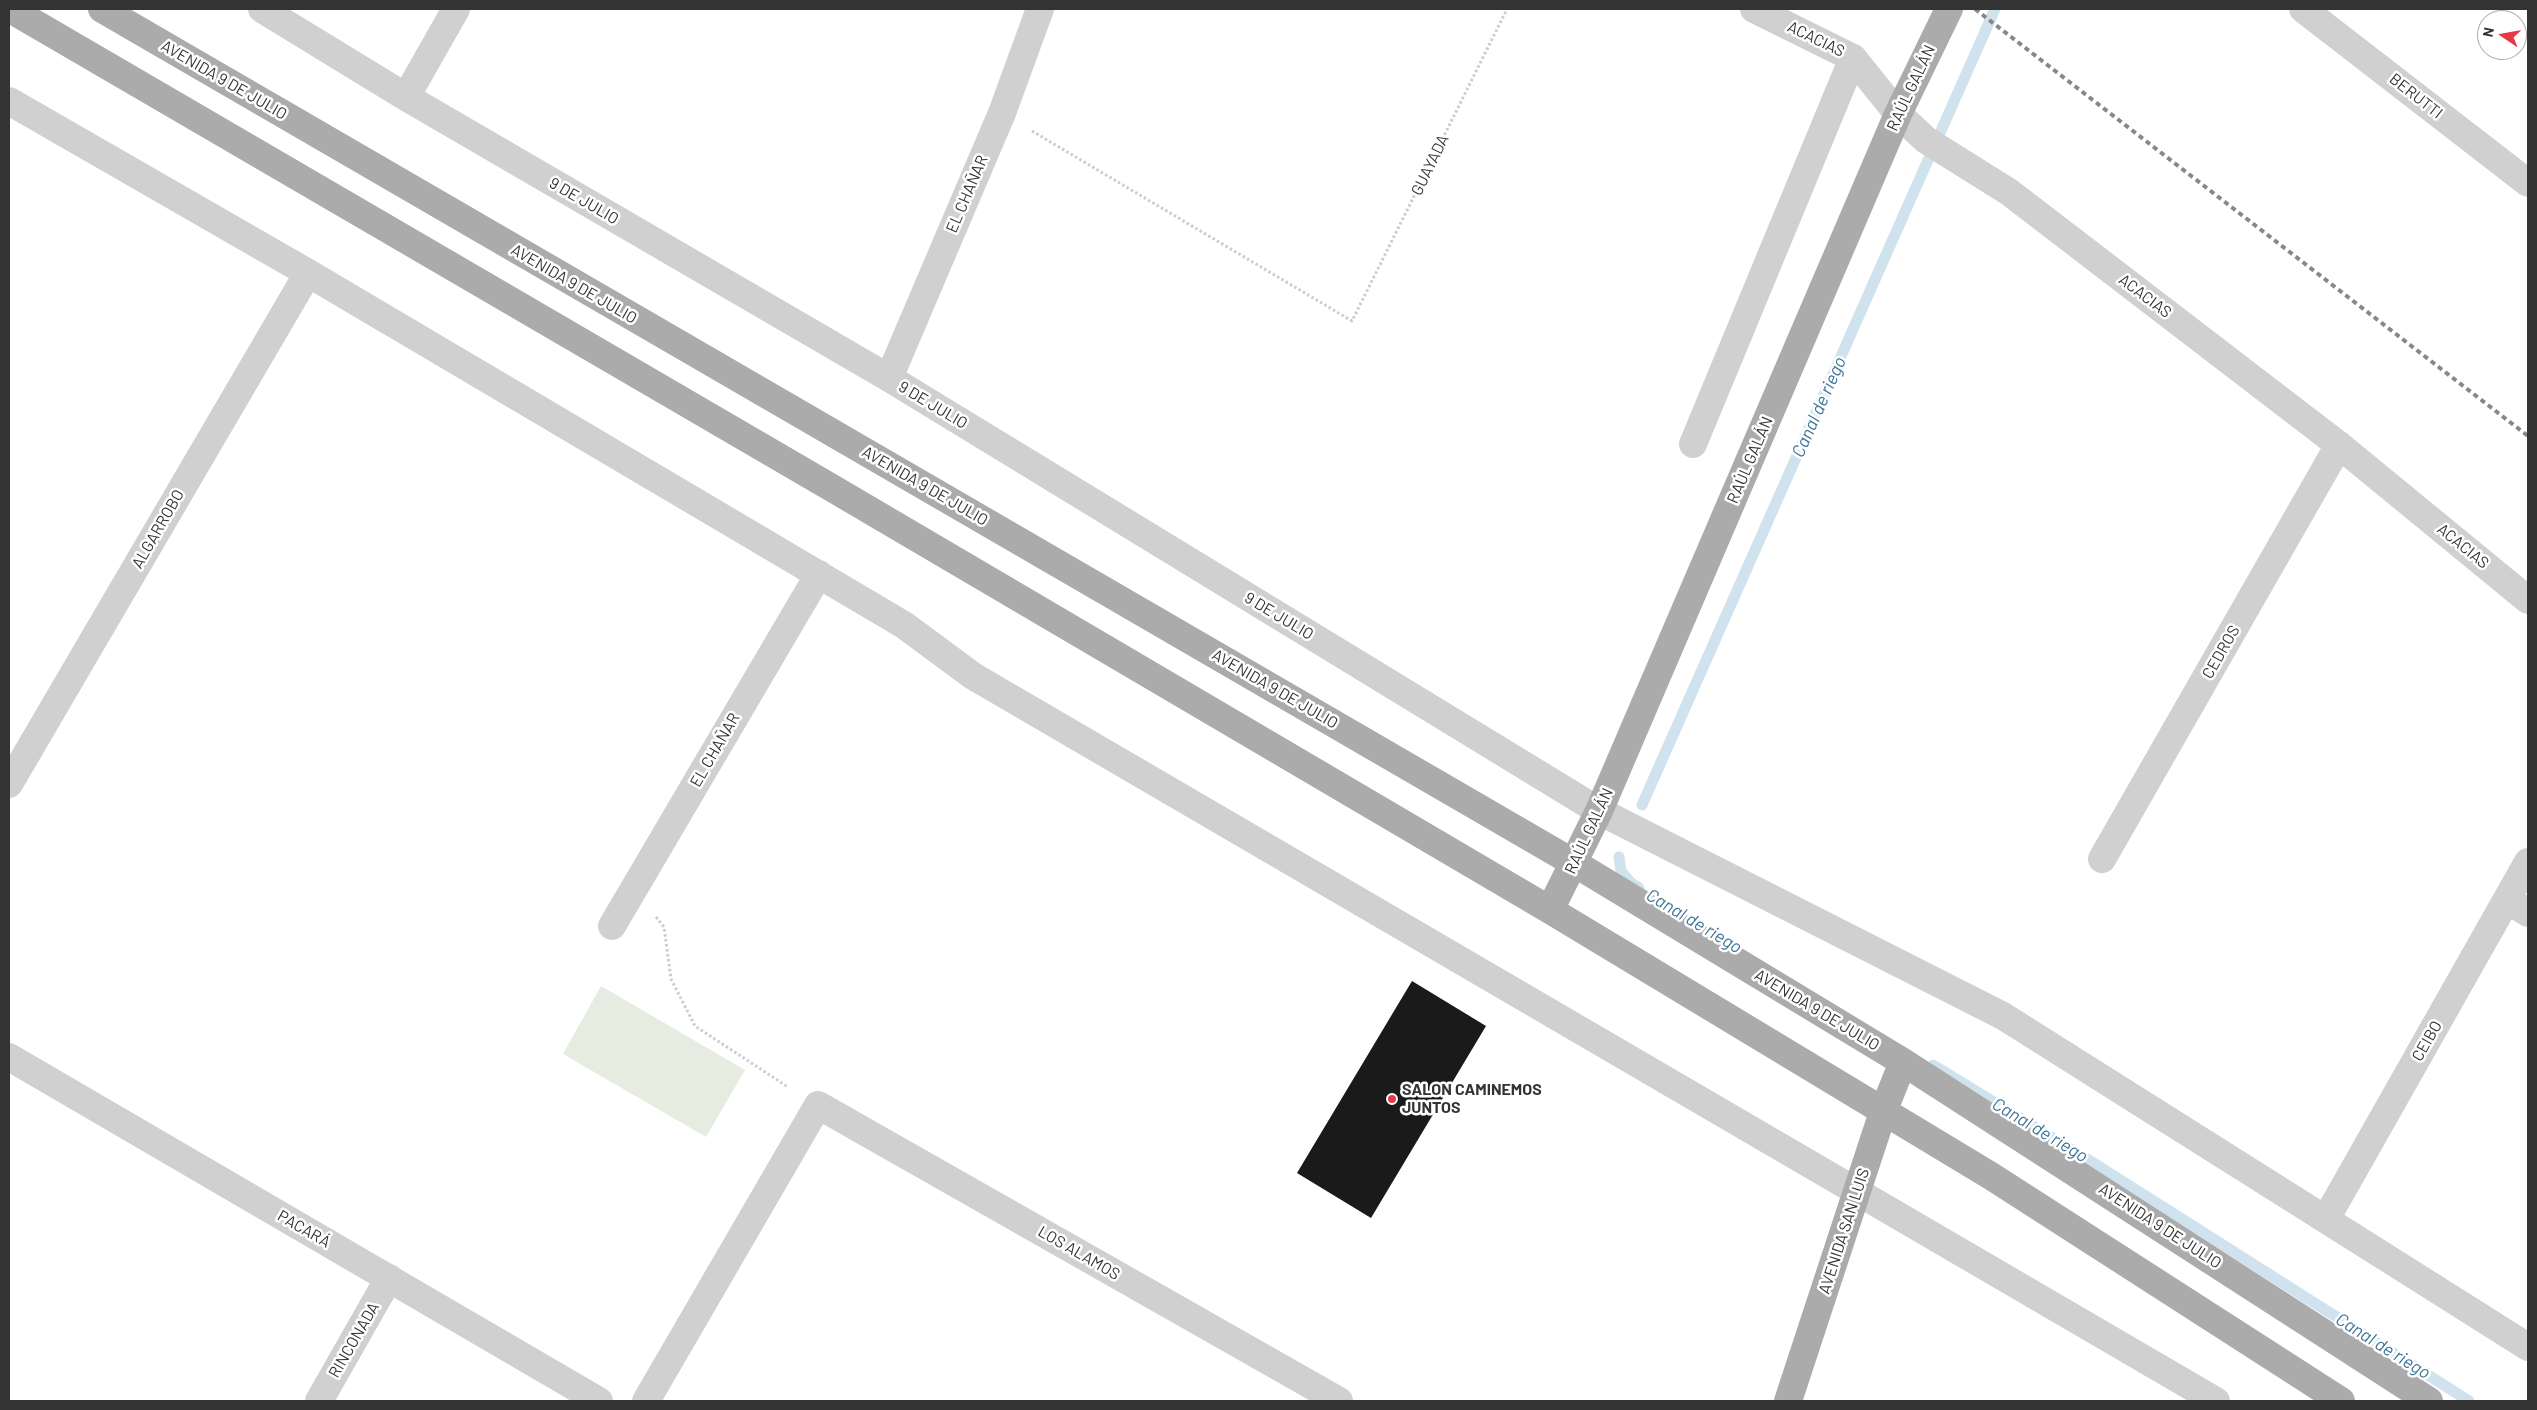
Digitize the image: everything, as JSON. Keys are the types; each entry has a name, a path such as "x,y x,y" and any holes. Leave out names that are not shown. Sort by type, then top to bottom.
{"main road":[{"path":"10,9 832,488 1550,910 2000,1181 2341,1401"},
{"name":"AVENIDA 9 DE JULIO","path":"102,9 1574,863 1903,1062 2429,1401"},
{"name":"RAÚL GALÁN","path":"1550,910 1599,811 1898,114 1949,9"},
{"name":"AVENIDA SAN LUIS","path":"1788,1401 1883,1112 1903,1062"}],"street":[{"name":"9 DE JULIO","path":"262,9 406,97 889,378 1599,811 2003,1016 2528,1347"},
{"path":"406,97 456,9"},
{"name":"EL CHAÑAR","path":"889,378 1002,113 1040,9"},
{"name":"ACACIAS","path":"1754,9 1854,58 1898,114 1926,140 2009,192 2339,445 2528,600"},
{"name":"BERUTTI","path":"2303,9 2528,183"},
{"path":"1693,444 1854,58"},
{"path":"9,101 308,273 819,574 904,625 973,676 2216,1401"},
{"name":"ALGARROBO","path":"9,784 308,273"},
{"name":"CEDROS","path":"2102,859 2339,445"},
{"name":"EL CHAÑAR","path":"612,926 819,574"},
{"name":"CEIBO","path":"2326,1219 2518,906 2528,862"},
{"name":"PACARÁ","path":"9,1057 599,1401"},
{"path":"646,1401 818,1106"},
{"name":"LOS ALAMOS","path":"818,1106 1339,1401"},
{"name":"RINCONADA","path":"319,1401 389,1278"}],"path":[{"name":"GUAYADA","path":"1002,113 1352,321 1508,9"},
{"path":"634,890 664,928 671,979 695,1026 758,1069 818,1106"}],"shaded area":[{"path":"601,986 745,1070 706,1137 563,1054"}],"building":[{"name":"SALON CAMINEMOS JUNTOS","path":"1412,981 1486,1026 1371,1218 1297,1173"}],"waterway":[{"name":"Canal de riego","path":"1642,805 1995,9"},
{"name":"Canal de riego","path":"1619,857 1621,871 1631,883 1639,888"},
{"name":"Canal de riego","path":"1933,1065 2092,1162 2469,1401"}],"railway":[{"path":"1975,9 2528,436"}],"place":[{"name":"SALON CAMINEMOS JUNTOS","path":"1392,1099"}]}
